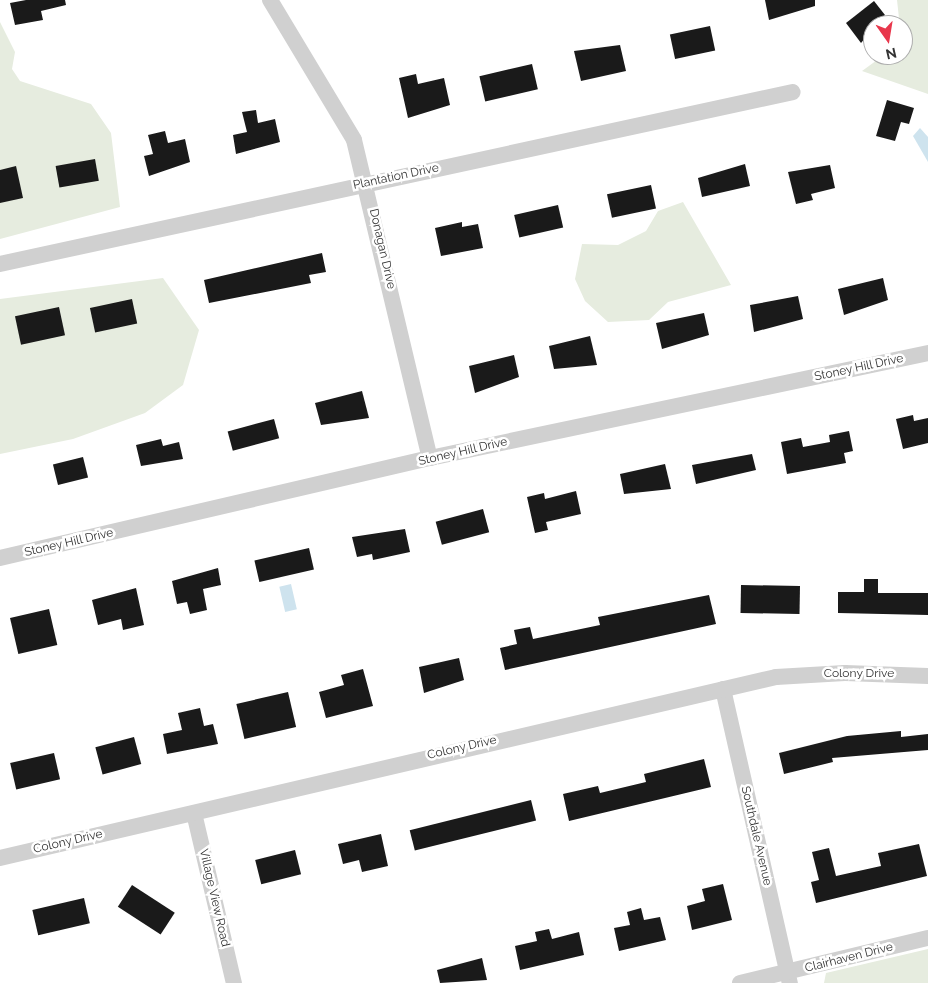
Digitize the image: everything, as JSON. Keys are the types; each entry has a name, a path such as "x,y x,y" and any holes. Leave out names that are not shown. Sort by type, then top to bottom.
{"street":[{"name":"Donagan Drive","path":"270,0 348,128 366,184 430,458"},
{"name":"Plantation Drive","path":"0,264 793,92"},
{"name":"Stoney Hill Drive","path":"0,558 430,458 928,353"},
{"name":"Colony Drive","path":"0,858 723,689 803,674 928,676"},
{"name":"Southdale Avenue","path":"723,689 788,978"},
{"name":"Village View Road","path":"194,812 234,983"},
{"name":"Clairhaven Drive","path":"740,983 788,978 928,938"}],"shaded area":[{"path":"897,0 928,0 928,94 862,71 870,65 913,65 913,15 899,15"},
{"path":"0,22 15,52 12,69 20,81 91,104 111,133 120,207 0,239"},
{"path":"683,202 731,285 668,302 649,320 608,322 585,301 575,279 582,244 618,245 646,231 658,211"},
{"path":"163,278 199,330 183,385 145,413 73,439 0,454 0,299"},
{"path":"928,949 928,983 824,983 826,973"}],"water":[{"path":"920,128 928,137 928,162 913,136"},
{"path":"291,584 297,609 285,612 279,587"}],"building":[{"path":"26,0 65,0 66,5 41,11 43,20 15,25 10,3"},
{"path":"765,0 815,0 815,6 769,20"},
{"path":"874,1 885,15 863,15 863,41 861,43 846,23"},
{"path":"710,26 715,50 675,59 670,35"},
{"path":"620,45 626,71 581,81 574,51"},
{"path":"532,64 538,89 485,101 479,76"},
{"path":"416,74 418,84 444,78 450,105 408,118 399,78"},
{"path":"887,100 914,108 909,124 901,122 895,141 876,136"},
{"path":"256,110 258,123 275,119 280,142 236,154 233,135 247,132 242,112"},
{"path":"165,131 168,143 185,139 190,162 149,176 144,156 153,154 148,135"},
{"path":"95,159 99,181 59,188 56,166"},
{"path":"745,164 750,186 702,197 698,178"},
{"path":"830,165 835,188 811,194 813,200 796,204 788,172"},
{"path":"16,166 23,198 0,203 0,170"},
{"path":"651,185 656,208 612,218 607,194"},
{"path":"558,205 563,227 519,238 514,215"},
{"path":"462,222 462,227 478,224 483,248 441,256 435,228"},
{"path":"322,253 326,272 309,275 311,283 209,303 204,280"},
{"path":"883,278 888,300 844,315 838,289"},
{"path":"798,296 803,319 754,332 750,305"},
{"path":"132,299 137,323 95,332 90,308"},
{"path":"59,307 65,335 21,345 15,316"},
{"path":"704,313 709,335 662,349 656,323"},
{"path":"590,336 597,365 554,369 549,346"},
{"path":"514,355 519,377 475,393 469,366"},
{"path":"362,391 369,418 321,425 315,403"},
{"path":"913,415 914,421 928,418 928,443 903,449 896,419"},
{"path":"274,419 279,438 233,451 228,431"},
{"path":"849,431 853,451 844,453 846,463 787,474 781,442 801,438 803,447 830,442 829,435"},
{"path":"161,439 163,446 179,442 183,459 141,466 136,445"},
{"path":"752,454 756,470 696,484 692,465"},
{"path":"83,457 88,477 58,485 53,464"},
{"path":"665,464 671,489 624,494 620,474"},
{"path":"576,491 581,514 546,522 548,530 535,533 527,497 544,493 545,499"},
{"path":"483,509 489,532 442,545 436,522"},
{"path":"405,529 410,552 373,560 372,554 357,557 352,537"},
{"path":"309,548 314,569 259,582 254,561"},
{"path":"218,568 221,585 203,589 207,610 190,614 187,602 177,604 172,581"},
{"path":"864,579 878,579 878,593 928,593 928,615 838,613 838,592 864,592"},
{"path":"741,585 800,586 800,614 741,613"},
{"path":"136,588 144,625 123,630 121,619 98,625 92,600"},
{"path":"709,595 716,624 505,670 500,648 517,644 514,630 530,627 533,639 600,625 598,617"},
{"path":"49,609 57,645 18,654 10,618"},
{"path":"459,658 464,680 424,693 419,667"},
{"path":"363,669 373,706 326,718 319,692 344,685 341,675"},
{"path":"288,692 296,727 244,739 236,704"},
{"path":"200,708 204,726 213,724 218,744 167,754 163,734 182,730 178,713"},
{"path":"901,731 901,737 928,734 928,750 832,758 833,762 784,774 779,753 847,736"},
{"path":"134,737 141,764 103,774 95,747"},
{"path":"54,753 60,779 16,789 10,763"},
{"path":"704,759 711,787 569,821 563,794 598,786 600,793 646,782 644,774"},
{"path":"531,800 536,820 415,851 410,830"},
{"path":"381,834 388,866 362,872 359,860 343,864 338,844"},
{"path":"919,844 927,876 816,903 811,882 819,880 812,852 829,848 836,876 881,866 878,853"},
{"path":"295,850 301,874 261,884 255,860"},
{"path":"723,884 732,920 692,930 687,906 705,901 702,889"},
{"path":"132,885 175,913 161,935 118,907"},
{"path":"84,898 90,923 38,935 32,910"},
{"path":"641,908 644,920 660,917 666,940 619,951 614,928 630,925 627,912"},
{"path":"549,929 552,939 579,932 584,955 520,970 515,946 537,941 535,932"},
{"path":"482,958 487,980 440,983 437,970"}]}
